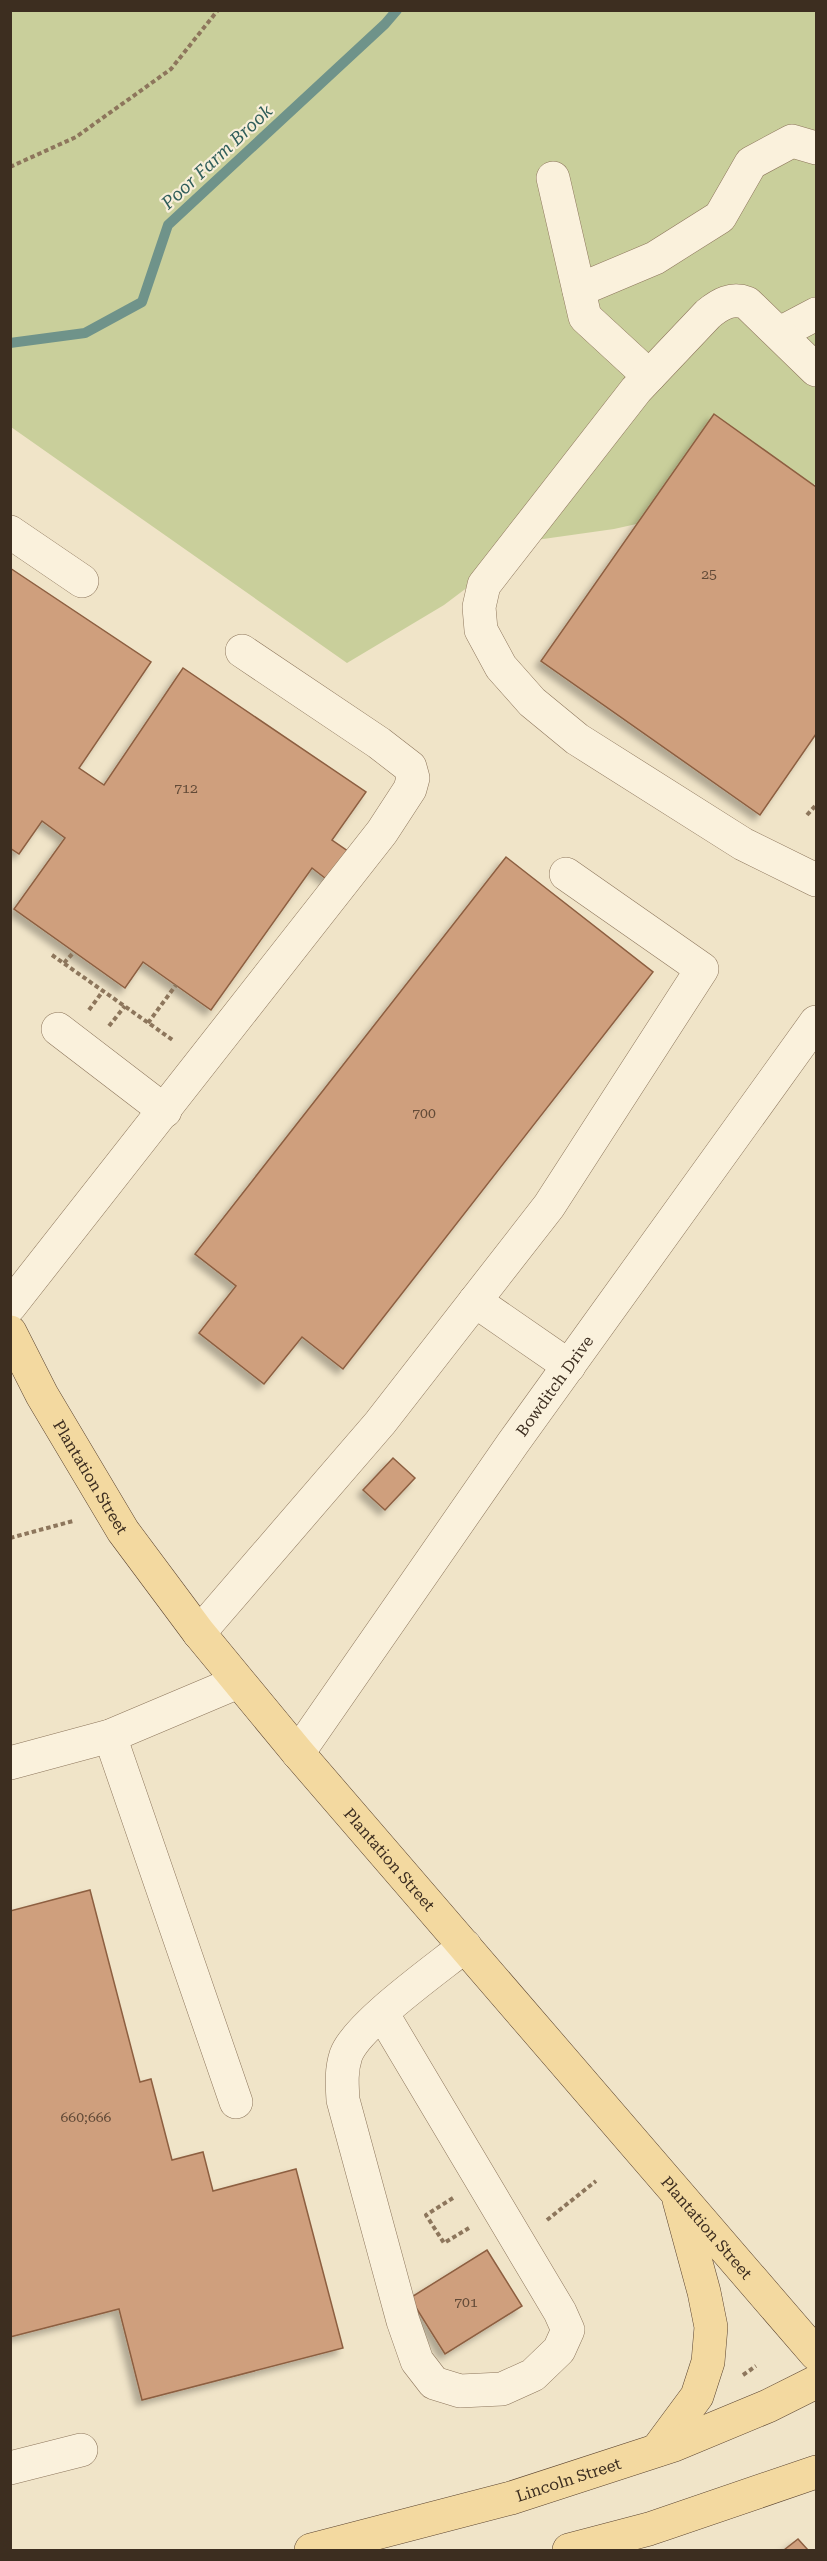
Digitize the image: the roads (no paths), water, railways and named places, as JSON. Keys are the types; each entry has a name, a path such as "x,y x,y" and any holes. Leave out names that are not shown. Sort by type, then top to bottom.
{"main road":[{"name":"Plantation Street","path":"10,1332 18,1366 123,1531 199,1633 298,1753 816,2354"},
{"path":"657,2450 697,2396 708,2362 711,2327 704,2292 676,2190"},
{"name":"Lincoln Street","path":"311,2550 511,2498 657,2450 762,2408 816,2382"},
{"path":"569,2550 649,2529 816,2472"}],"street":[{"path":"579,290 656,258 720,217 752,163 792,141 816,148"},
{"path":"553,178 585,317 649,376"},
{"path":"816,370 747,303 738,299 718,305 636,390 484,585 479,607 481,630 501,667 532,702 577,739 743,844 816,880"},
{"path":"780,333 816,314"},
{"path":"10,532 82,581"},
{"path":"10,1306 382,832 410,789 413,778 410,767 379,743 242,651"},
{"path":"199,1633 380,1423 549,1206 702,969 567,874"},
{"name":"Bowditch Drive","path":"298,1753 569,1366 816,1022"},
{"path":"57,1029 165,1111"},
{"path":"475,1300 569,1366"},
{"path":"10,1763 110,1736 238,1682"},
{"path":"110,1736 236,2102"},
{"path":"374,2020 526,2230 568,2330 560,2350 533,2375 501,2389 460,2391 434,2383 417,2361 403,2321 343,2100 341,2073 347,2052 374,2020 465,1946"},
{"path":"10,2468 81,2450"}],"waterway":[{"name":"Poor Farm Brook","path":"10,343 85,333 142,302 168,225 385,24 397,10"}]}
